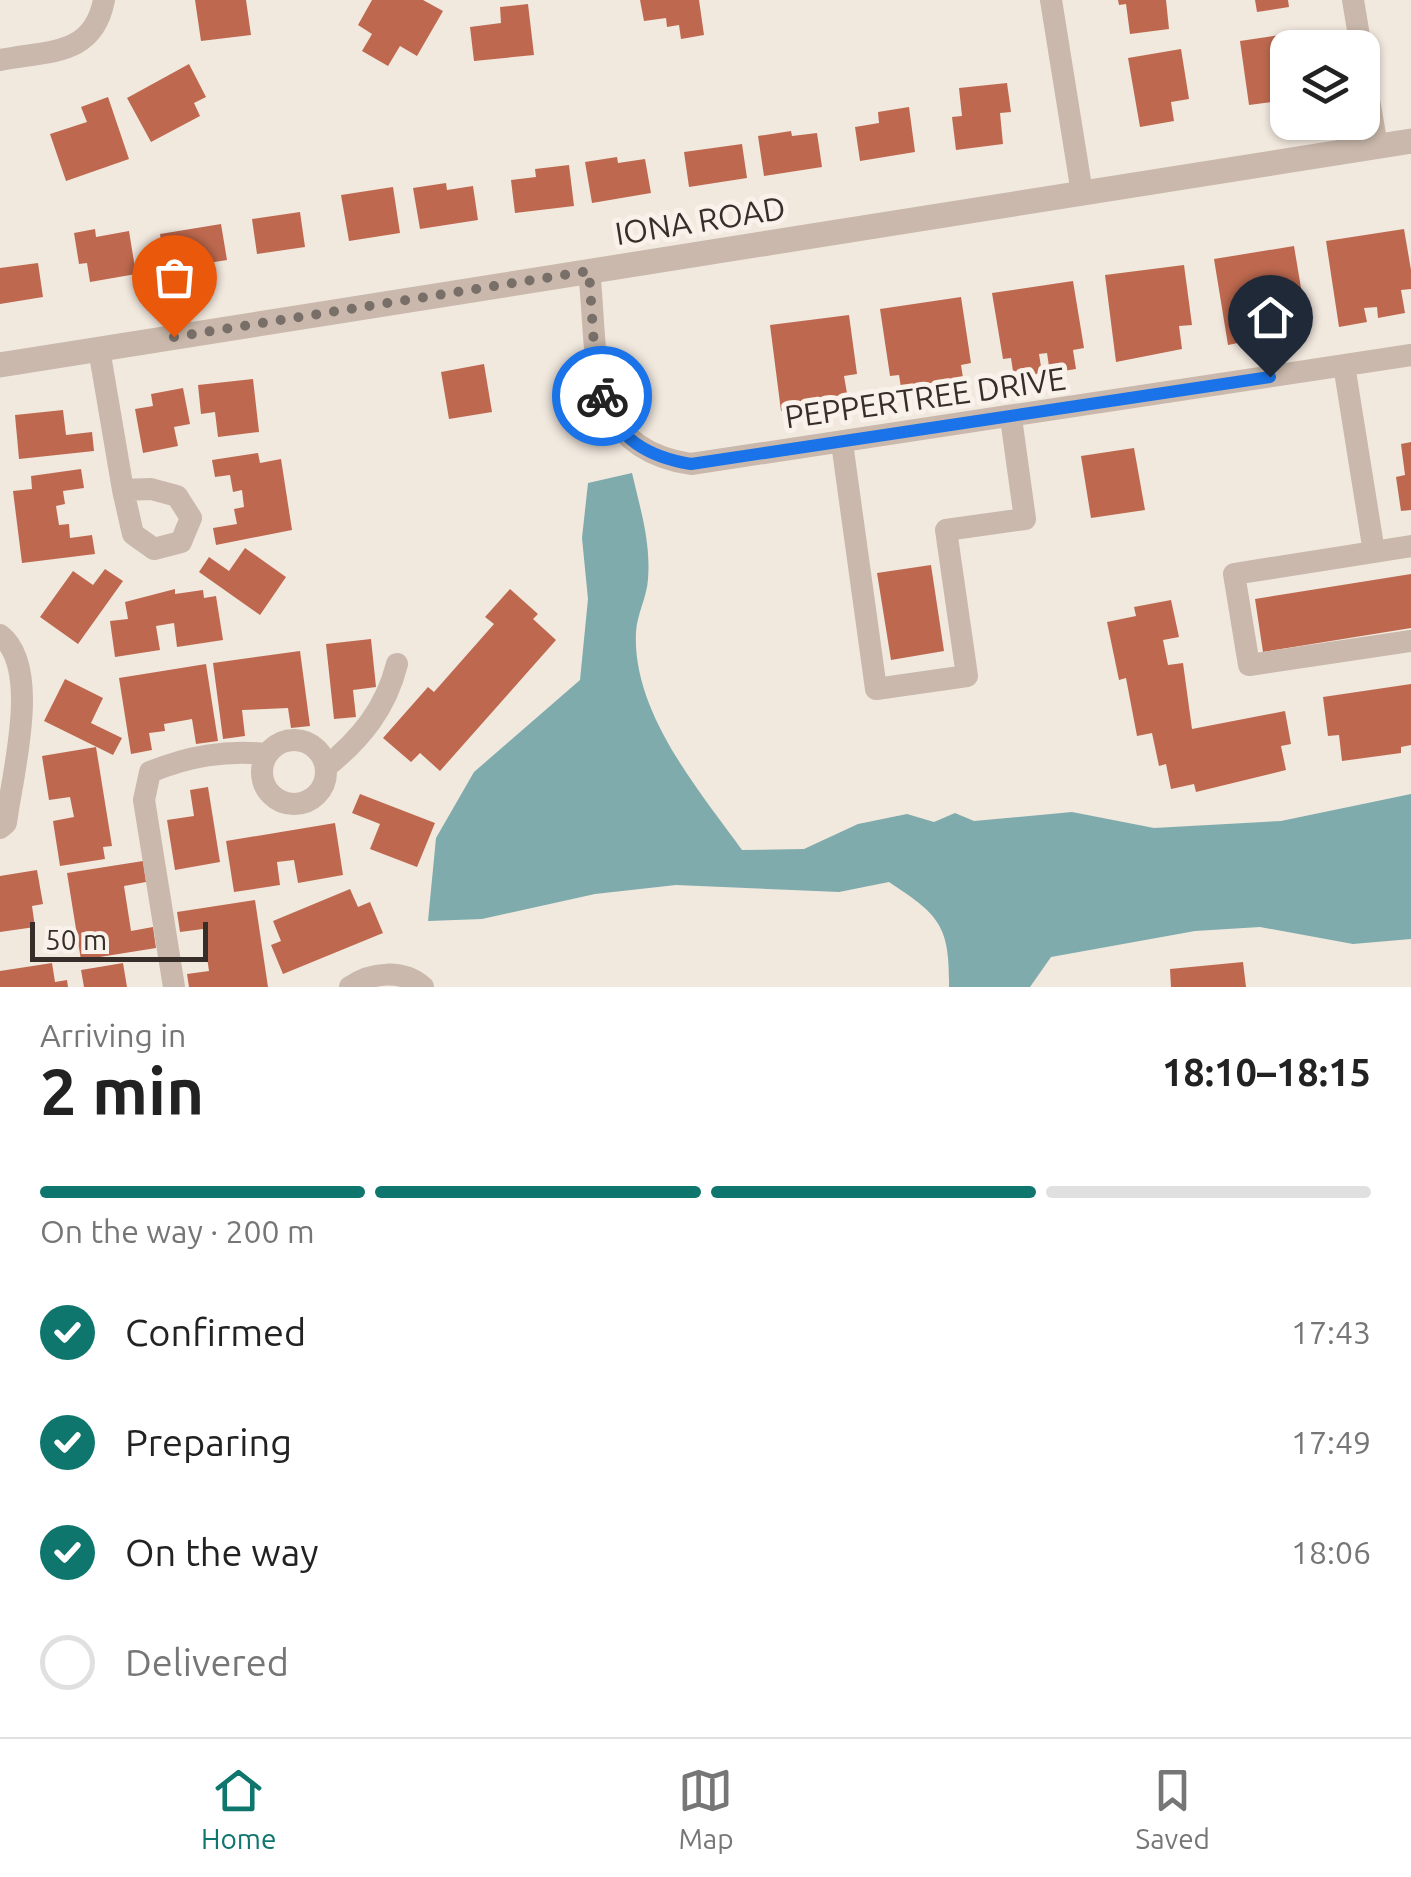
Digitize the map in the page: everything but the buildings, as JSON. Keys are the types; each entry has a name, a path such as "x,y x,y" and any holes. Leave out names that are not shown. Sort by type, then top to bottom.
{"street":[{"path":"0,60 77,45 99,27 104,0"},
{"path":"1051,0 1082,193"},
{"path":"1353,0 1357,30"},
{"path":"1375,140 1376,146"},
{"name":"IONA ROAD","path":"0,365 1411,141"},
{"name":"PEPPERTREE DRIVE","path":"589,271 596,376 608,413 634,445 660,459 691,464 1411,354"},
{"path":"99,349 124,490"},
{"path":"1344,365 1374,552"},
{"path":"842,443 876,689 894,687 968,676 946,530 1024,518 1011,418"},
{"path":"1411,546 1234,574 1248,665 1411,641"},
{"path":"0,635 21,661 23,690 6,823 0,828"},
{"path":"326,767 316,748 295,739 274,746 266,754 263,784 286,803 315,796 326,767 358,742 390,691 397,664"},
{"path":"174,987 144,800 150,772 183,758 237,751 266,754"},
{"path":"350,987 388,974 416,980 423,987"}],"water":[{"path":"632,473 649,565 636,632 645,691 671,748 742,850 804,849 858,824 907,814 934,822 955,813 974,821 1072,812 1154,828 1281,821 1411,794 1411,939 1353,944 1260,927 1195,931 1051,957 1030,987 949,987 947,949 938,924 920,904 889,882 839,892 676,885 595,894 482,919 428,921 436,838 474,772 580,680 588,599 582,538 588,483"}],"way so far":[{"path":"174,337 589,271 596,376 602,396"}],"route":[{"path":"602,396 608,413 634,445 660,459 691,464 1270,377"}]}
